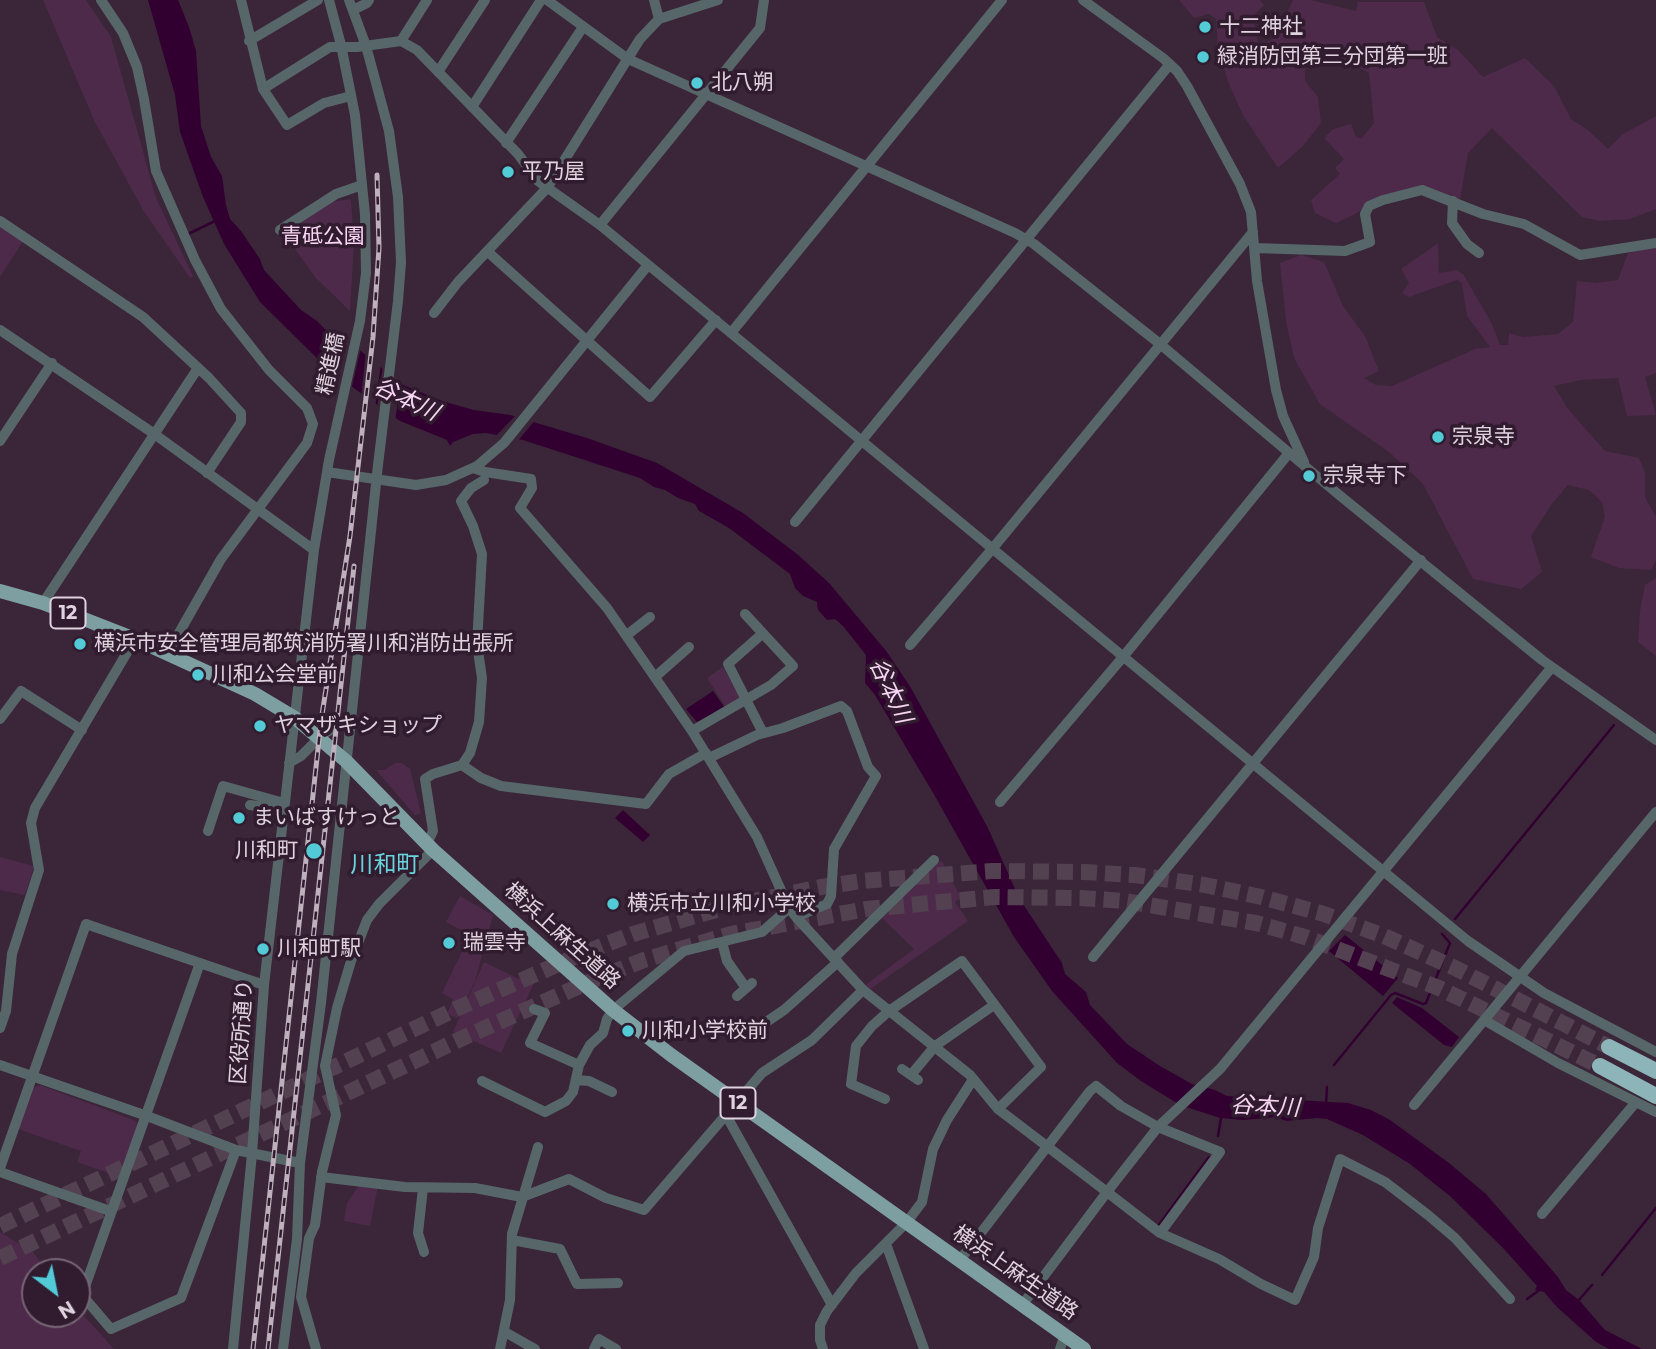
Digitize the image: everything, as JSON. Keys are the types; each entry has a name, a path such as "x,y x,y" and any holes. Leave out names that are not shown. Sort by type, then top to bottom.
{"highway":[{"path":"1609,1047 1656,1072"},
{"path":"1600,1066 1656,1096"}],"main road":[{"name":"横浜上麻生道路","path":"0,591 43,603 135,639 255,694 295,718 346,761 430,847 613,1010 736,1102 1084,1349"}],"street":[{"path":"101,0 122,33 136,67 145,99 153,157 161,186 195,260 222,309 269,370 307,408 311,418 312,429 307,443 214,571 167,654"},
{"path":"241,0 262,89 287,125 324,103 351,96"},
{"path":"249,41 317,0"},
{"name":"精進橋","path":"314,550 327,472 359,326 366,273 366,224 351,96 329,0"},
{"path":"316,1349 301,1297 303,1238 300,1164 321,1003 401,262 398,197 389,131 366,46 351,5 367,3 369,0"},
{"path":"401,41 426,0"},
{"path":"438,72 485,0"},
{"path":"472,107 541,0"},
{"path":"547,0 628,59 1025,239 1075,275 1160,344 1338,494 1552,667 1655,736"},
{"path":"654,0 659,19"},
{"path":"433,313 458,282 547,188 640,40 659,19 718,0"},
{"path":"600,225 760,28 764,0"},
{"path":"732,333 1002,0"},
{"path":"1083,0 1170,64 1187,86 1240,184 1251,212 1264,327 1276,390 1283,416 1305,465"},
{"path":"506,143 583,27"},
{"path":"262,89 325,49 401,41 417,50 518,154 538,181 600,225 1468,941 1544,993 1656,1052"},
{"path":"794,522 1170,64"},
{"path":"280,230 336,194 362,185"},
{"path":"1255,248 1345,251 1370,242 1365,214 1369,206 1422,190 1483,214 1524,225 1580,255 1656,243"},
{"path":"1453,201 1452,223 1467,244 1479,253"},
{"path":"0,221 143,317 221,390 241,413 240,422 207,473"},
{"path":"910,645 1253,232"},
{"path":"488,252 650,397 716,320"},
{"path":"327,472 408,485 433,484 475,467 504,443 648,265"},
{"path":"0,330 153,433 314,550"},
{"path":"0,441 52,363"},
{"path":"43,603 198,368"},
{"path":"1000,802 1290,453"},
{"path":"475,467 485,472 531,479 532,488 520,508 607,608 692,731 757,837 793,913 863,990 970,1075 972,1081 998,1109 1160,1233 1219,1259 1295,1300 1314,1257 1318,1228 1340,1158 1385,1182 1428,1215 1455,1238 1510,1299"},
{"path":"283,1349 303,1238 315,1225 321,1177 336,1115 325,1066 337,1008 351,961 367,920 430,847 433,831 425,779 462,765 470,753 479,722 482,678 477,644 483,563 477,535 461,501 471,488 484,480"},
{"name":"区役所通り","path":"233,1349 252,1154 264,985 314,550"},
{"path":"1093,957 1421,560"},
{"path":"692,731 771,685 793,666 745,614"},
{"path":"627,635 650,617"},
{"path":"761,634 728,664 763,733"},
{"path":"0,1028 6,1011 12,954 39,870 31,823 35,808 135,639"},
{"path":"655,677 689,647"},
{"path":"1023,1304 1160,1125 1220,1069 1552,667"},
{"path":"0,719 22,691 82,730"},
{"path":"462,765 481,778 501,786 646,804 669,774 763,733 842,706 848,711 868,767 876,776 834,849 831,896 827,904 793,913 762,932 684,951 613,1010 604,1025 603,1033 590,1045 579,1065 570,1097 545,1112 482,1081"},
{"path":"289,764 318,737 351,716"},
{"path":"208,831 223,786 283,806"},
{"path":"250,805 283,806"},
{"path":"1413,1105 1656,812"},
{"path":"759,1027 784,1010 934,860"},
{"path":"110,1211 0,1170 86,924 264,985"},
{"path":"722,942 727,961 745,989"},
{"path":"885,1099 851,1084 856,1046 889,1011 962,961 1041,1067 998,1109"},
{"path":"200,963 82,1295 111,1329 181,1298 236,1150"},
{"path":"321,1177 423,1188 475,1188 522,1197 569,1179 606,1198 644,1210 762,1073 812,1040 863,990"},
{"path":"321,1003 337,1008"},
{"path":"910,1074 935,1046 994,1005"},
{"path":"534,1009 545,1013 530,1043 579,1065"},
{"path":"1484,1020 1558,1063 1656,1112"},
{"path":"0,1065 236,1150 300,1164"},
{"path":"576,1080 589,1081 612,1092"},
{"path":"823,1349 820,1325 832,1305 856,1273 907,1222 922,1202 933,1149 959,1099 972,1081"},
{"path":"960,1260 1096,1086 1121,1106 1220,1152 1160,1233"},
{"path":"1542,1213 1636,1102"},
{"path":"726,1115 832,1305"},
{"path":"500,1349 510,1300 512,1240 538,1147"},
{"path":"423,1188 418,1233 424,1252"},
{"path":"512,1240 560,1249 577,1284 618,1283"},
{"path":"886,1244 924,1349"},
{"path":"505,1332 535,1349"},
{"path":"1060,1349 1065,1334"},
{"path":"594,1349 598,1339 616,1349"}],"green space":[{"path":"43,0 86,0 111,37 156,198 193,276 190,278 143,210 94,120"},
{"path":"1179,0 1260,0 1264,5 1253,16 1258,42 1267,42 1276,37 1293,0 1310,0 1356,11 1358,2 1424,2 1437,37 1458,50 1483,77 1525,58 1554,86 1571,119 1588,130 1608,149 1623,134 1656,116 1656,209 1630,219 1600,221 1582,217 1492,128 1468,153 1460,200 1421,188 1383,195 1336,223 1315,213 1311,200 1340,174 1335,168 1344,159 1324,138 1333,129 1351,124 1356,137 1361,139 1374,123 1369,73 1356,66 1305,66 1305,81 1318,97 1321,123 1302,147 1278,168 1243,115 1229,84 1218,50 1216,19 1209,14 1194,18"},
{"name":"青砥公園","path":"351,199 354,245 350,311 315,277 285,235 286,230 329,202"},
{"path":"0,227 23,241 0,277"},
{"path":"1438,243 1439,273 1456,270 1463,274 1492,324 1500,345 1508,345 1509,333 1523,337 1558,334 1573,322 1577,281 1596,283 1618,280 1628,253 1656,246 1656,373 1645,377 1656,415 1627,416 1618,378 1581,380 1554,386 1568,409 1605,451 1639,458 1645,473 1645,497 1656,517 1656,560 1651,570 1619,568 1591,557 1605,517 1602,502 1589,490 1568,485 1531,536 1542,572 1521,589 1473,579 1423,484 1389,452 1320,404 1294,358 1286,321 1280,263 1301,255 1324,262 1343,306 1365,336 1379,371 1364,378 1376,385 1392,386 1475,349 1490,347 1467,316 1462,283 1457,280 1409,297 1402,293 1409,283 1401,269"},
{"path":"1656,578 1656,656 1638,642 1645,585"},
{"path":"723,667 740,696 725,706 707,678"},
{"path":"395,763 402,763 410,769 421,813 415,815 376,770 385,770"},
{"path":"0,857 34,866 25,895 0,890"},
{"path":"942,861 961,898 955,902 968,921 869,990 864,986 914,949 882,918 934,865"},
{"path":"460,896 493,915 475,981 457,1018 447,1014 453,999 442,993 470,935 446,922"},
{"path":"484,962 519,979 524,972 528,975 527,978 535,981 501,1053 453,1032"},
{"path":"40,1085 136,1121 138,1126 120,1177 77,1162 81,1151 18,1129 33,1088"},
{"path":"359,1185 378,1186 370,1226 344,1221 347,1203"},
{"path":"0,1232 33,1252 37,1258 21,1258 21,1328 91,1328 91,1324 114,1349 0,1349"}],"water":[{"name":"谷本川","path":"148,0 178,0 196,51 201,126 211,157 222,176 230,219 260,259 264,270 301,310 330,334 342,336 403,385 442,401 474,410 510,415 657,463 743,513 797,554 829,583 887,652 911,688 988,828 1019,898 1062,963 1065,974 1086,992 1090,1005 1127,1044 1192,1084 1227,1096 1348,1103 1371,1110 1390,1120 1486,1194 1558,1277 1566,1290 1579,1300 1605,1330 1642,1349 1609,1349 1596,1342 1544,1292 1535,1290 1537,1286 1504,1249 1451,1197 1410,1164 1363,1135 1327,1119 1286,1121 1276,1117 1243,1120 1220,1118 1180,1105 1117,1063 1052,991 1014,937 936,798 875,695 865,683 866,655 843,626 835,619 827,620 818,610 817,602 803,596 795,588 790,574 729,528 699,511 695,504 654,487 640,478 523,440 486,433 473,434 453,442 450,446 447,440 400,421 330,371 260,302 224,244 203,197 180,132 175,95"},
{"path":"713,691 725,708 697,722 686,709"},
{"path":"623,810 650,835 643,842 615,818"},
{"path":"1345,935 1398,978 1383,996 1329,951"},
{"path":"1397,997 1422,1008 1459,1037 1452,1047 1444,1045 1392,1003"}],"pier":[{"path":"345,334 361,347 351,391 335,380"},
{"path":"366,351 381,363 375,408 361,398"},
{"path":"383,365 401,379 395,421 377,409"},
{"path":"517,414 536,419 516,443 494,438"}],"waterway":[{"path":"186,235 215,221"},
{"path":"1455,919 1614,725"},
{"path":"1334,1065 1391,995 1395,993 1426,1003 1450,943 1442,934"},
{"path":"1326,1104 1327,1087"},
{"name":"谷本川","path":"1218,1136 1221,1118"},
{"path":"1158,1226 1209,1157"},
{"path":"1602,1275 1656,1208"},
{"path":"1578,1301 1592,1285"},
{"path":"1527,1299 1538,1291"}],"tunnel":[{"path":"0,1226 456,1009 586,952 633,934 730,906 862,881 992,871 1084,872 1135,875 1205,885 1261,897 1324,914 1384,936 1455,968 1609,1047"},
{"path":"0,1258 467,1036 600,977 644,960 731,934 866,909 995,897 1080,898 1125,901 1256,923 1305,937 1439,988 1600,1066"}],"railway":[{"path":"253,1349 321,721 350,536 373,337 379,248 377,175"},
{"path":"268,1349 354,566"}],"place":[{"name":"十二神社","path":"1205,27"},
{"name":"緑消防団第三分団第一班","path":"1203,57"},
{"name":"北八朔","path":"697,83"},
{"name":"平乃屋","path":"508,172"},
{"name":"宗泉寺","path":"1438,437"},
{"name":"宗泉寺下","path":"1309,476"},
{"name":"横浜市安全管理局都筑消防署川和消防出張所","path":"80,644"},
{"name":"川和公会堂前","path":"198,675"},
{"name":"ヤマザキショップ","path":"260,726"},
{"name":"まいばすけっと","path":"239,818"},
{"name":"川和町","path":"314,851"},
{"name":"横浜市立川和小学校","path":"613,904"},
{"name":"瑞雲寺","path":"449,943"},
{"name":"川和町駅","path":"263,949"},
{"name":"川和小学校前","path":"628,1031"}],"district":[{"name":"川和町","path":"385,865"}]}
